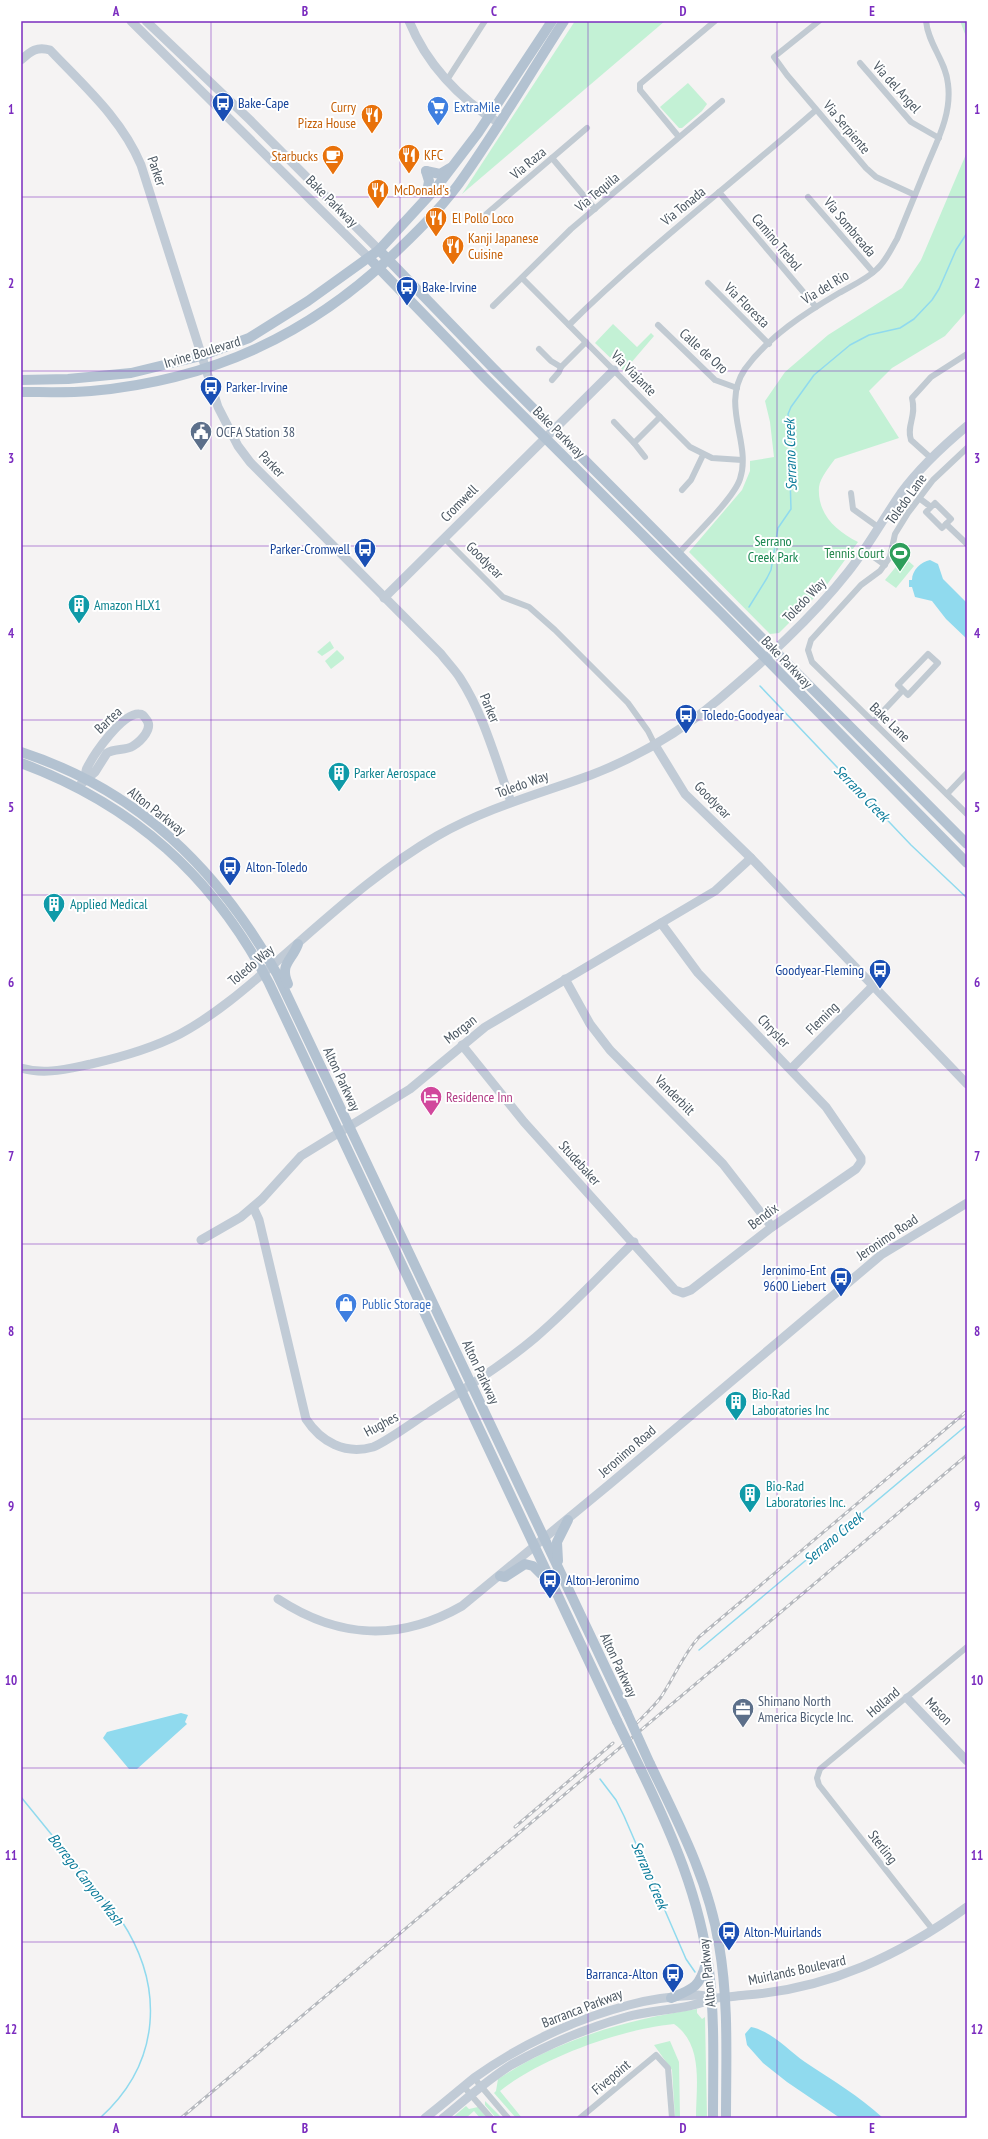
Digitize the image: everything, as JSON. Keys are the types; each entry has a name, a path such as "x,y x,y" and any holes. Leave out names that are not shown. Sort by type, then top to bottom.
{"main road":[{"name":"Irvine Boulevard","path":"21,380 68,379 131,373 201,356 249,338 282,318 379,250 426,199 453,166 489,117 552,21"},
{"name":"Irvine Boulevard","path":"21,392 69,392 124,387 205,369 251,352 294,330 337,301 388,260 424,225 446,200 465,175 564,21"},
{"path":"426,199 429,181 426,171 440,174 453,166"},
{"name":"Bake Parkway","path":"379,250 967,844"},
{"name":"Bake Parkway","path":"369,258 378,269 545,438 670,562 764,659 967,863"},
{"name":"Alton Parkway","path":"21,752 60,767 85,780 97,784 142,815 197,862 232,902 272,965 545,1538 688,1843 708,1898 719,1945 724,1996 726,2118"},
{"name":"Alton Parkway","path":"21,763 78,788 138,825 186,867 233,921 264,973 618,1721 682,1860 699,1917 707,1957 712,1998 713,2118"},
{"path":"297,1016 297,1006 284,976 286,965 294,954 298,944"},
{"path":"558,1567 557,1542 568,1520"},
{"path":"500,1576 506,1577 525,1564 533,1566 542,1574 547,1573"},
{"path":"671,1998 691,1989 699,1983 707,1957"}],"street":[{"name":"Bake Parkway","path":"131,21 369,258"},
{"name":"Bake Parkway","path":"146,21 250,120 379,250"},
{"path":"409,21 420,47 447,80 461,94 489,117 499,123"},
{"path":"447,80 485,21"},
{"path":"679,137 640,90 640,84 714,21"},
{"name":"Via Serpiente","path":"819,21 774,58 866,168 876,177 915,195"},
{"name":"Via del Rio","path":"679,553 734,491 741,474 742,460 735,412 737,388 741,376 749,365 789,324 873,272 890,253 939,138 948,111 948,82 943,63 930,38 926,21"},
{"name":"Parker","path":"21,60 32,50 42,47 50,50 108,112 134,149 205,369 226,424 246,457 441,654 460,677 468,691 488,736 511,802"},
{"name":"Via del Angel","path":"860,63 911,122 939,138"},
{"name":"Via Tequila","path":"493,306 571,229 722,101"},
{"name":"Via Tonada","path":"569,325 610,285 816,110"},
{"name":"Via Raza","path":"484,216 586,128"},
{"path":"552,158 594,209"},
{"name":"Camino Trebol","path":"719,192 816,307"},
{"name":"Via Sombreada","path":"808,196 873,272"},
{"name":"Via Viajante","path":"522,278 690,447 703,455 722,460 742,460"},
{"name":"Via Floresta","path":"708,284 769,344"},
{"name":"Calle de Oro","path":"658,325 715,380 737,388"},
{"path":"552,380 559,372 561,366 586,342"},
{"path":"539,349 551,361 561,366"},
{"path":"931,458 911,440 910,427 915,410 912,398 931,377 967,354"},
{"name":"Cromwell","path":"384,598 614,370"},
{"path":"634,443 660,417"},
{"path":"614,422 645,457"},
{"name":"Toledo Way","path":"21,1068 34,1072 49,1073 115,1059 148,1049 181,1033 227,1004 272,965 410,852 468,819 511,802 591,775 655,745 690,723 774,650 831,592 864,550 902,492 931,458 967,426"},
{"name":"Toledo Lane","path":"811,640 861,585 875,576 885,565 892,550 895,534 919,498 943,470 967,448"},
{"path":"682,490 691,480 703,455"},
{"path":"851,493 853,509 878,527"},
{"path":"919,498 931,508"},
{"path":"935,503 951,518 942,528 926,512 931,508 935,503"},
{"path":"946,524 967,544"},
{"name":"Goodyear","path":"444,538 503,597 529,606 628,703 648,731 685,794 751,858 967,1084"},
{"path":"864,550 885,565"},
{"path":"670,562 679,553"},
{"name":"Bake Lane","path":"811,640 808,650 812,662 967,814"},
{"path":"928,654 938,663 908,694 903,690 898,685 928,654"},
{"path":"873,722 903,690"},
{"name":"Bartea","path":"78,788 95,772 107,753 128,748 142,738 149,726 148,721 142,715 138,714 130,717 110,734 86,769 85,780"},
{"path":"947,794 967,773"},
{"name":"Morgan","path":"201,1240 241,1218 262,1199 301,1156 410,1089 485,1027 564,979 715,892 751,858"},
{"name":"Chrysler","path":"661,923 698,974 826,1107 860,1154 861,1162"},
{"name":"Vanderbilt","path":"564,979 590,1024 610,1050 723,1164 772,1227"},
{"name":"Fleming","path":"791,1069 874,986"},
{"name":"Studebaker","path":"462,1046 524,1122 634,1242 675,1290 683,1293"},
{"name":"Bendix","path":"683,1293 691,1290 772,1227 856,1169 861,1162"},
{"name":"Jeronimo Road","path":"278,1599 312,1619 356,1630 381,1632 397,1630 435,1620 462,1606 500,1576 534,1546 568,1520 881,1255 967,1203"},
{"name":"Hughes","path":"253,1206 259,1220 301,1404 306,1419 314,1431 324,1440 336,1446 350,1449 374,1447 471,1384 536,1337 634,1242"},
{"name":"Holland","path":"817,1778 820,1770 967,1647"},
{"name":"Mason","path":"907,1698 967,1761"},
{"name":"Sterling","path":"817,1778 819,1785 933,1930"},
{"name":"Muirlands Boulevard","path":"712,1998 780,1990 837,1977 858,1970 933,1930 967,1907"},
{"name":"Barranca Parkway","path":"425,2118 474,2078 524,2047 574,2024 630,2005 700,1995 712,1998"},
{"name":"Barranca Parkway","path":"443,2118 510,2066 589,2029 653,2010 700,2004 712,1998"},
{"name":"Fivepoint","path":"580,2118 656,2055 668,2068 672,2118"},
{"path":"474,2078 508,2118"},
{"path":"464,2087 490,2118"}],"green space":[{"path":"575,21 665,21 462,194"},
{"path":"960,21 967,21 967,39"},
{"path":"688,83 707,104 702,111 682,128 679,128 660,107"},
{"name":"Serrano Creek Park","path":"967,152 967,311 945,336 892,368 869,391 899,438 835,459 823,476 819,487 819,497 825,513 835,527 842,533 858,542 826,586 779,633 770,634 689,552 742,490 750,471 750,461 774,457 770,422 765,401 785,372 828,335 902,288 921,260"},
{"path":"613,324 637,347 651,333 654,336 624,371 595,343"},
{"name":"Tennis Court","path":"904,557 914,566 896,588 885,580"},
{"path":"330,641 334,648 322,656 317,652"},
{"path":"337,650 344,657 344,659 331,669 325,661"},
{"path":"697,2009 697,2013 702,2019 705,2017 707,2118 696,2118 697,2080 694,2055 690,2043 684,2033 674,2024 630,2032 582,2047 537,2067 517,2079 500,2091 522,2118 516,2118 494,2093 496,2091 498,2079 521,2065 569,2042 618,2025"},
{"path":"670,2041 679,2062 680,2118 675,2118 672,2070 654,2045"},
{"path":"485,2101 502,2118 496,2118 485,2105"},
{"path":"466,2106 469,2109 478,2107 487,2118 480,2118 474,2111 466,2118 452,2118"}],"water":[{"path":"930,560 938,564 943,579 967,603 967,639 946,619 932,601 915,597 912,587 909,587 909,580 912,580 915,570 923,563"},
{"path":"181,1713 188,1715 185,1722 187,1724 137,1769 129,1769 103,1738 107,1732"},
{"path":"751,2027 765,2032 805,2062 855,2095 883,2118 840,2118 787,2082 763,2063 747,2045 745,2034"}],"waterway":[{"name":"Serrano Creek","path":"749,607 771,570 778,528 791,509 790,477 792,443 788,414 791,407 814,375 850,345 869,335 900,328 914,319 932,300 939,289 956,250 967,233"},
{"name":"Serrano Creek","path":"760,686 911,845 967,898"},
{"name":"Serrano Creek","path":"699,1650 967,1425"},
{"name":"Serrano Creek","path":"600,1779 616,1800 624,1816 686,1959 695,1972"},
{"name":"Borrego Canyon Wash","path":"21,1797 121,1920 135,1945 145,1971 150,1998 150,2024 145,2049 135,2073 120,2096 100,2118"}],"railway":[{"path":"631,1729 661,1697 683,1659 699,1637 967,1411"},
{"path":"181,2118 967,1455"},
{"path":"515,1827 613,1743"}],"place":[{"name":"Bake-Cape","path":"223,122"},
{"name":"ExtraMile","path":"438,126"},
{"name":"Curry Pizza House","path":"372,134"},
{"name":"KFC","path":"409,174"},
{"name":"Starbucks","path":"333,176"},
{"name":"McDonald's","path":"378,210"},
{"name":"El Pollo Loco","path":"436,238"},
{"name":"Kanji Japanese Cuisine","path":"453,266"},
{"name":"Bake-Irvine","path":"407,306"},
{"name":"Parker-Irvine","path":"211,406"},
{"name":"OCFA Station 38","path":"201,452"},
{"name":"Parker-Cromwell","path":"365,568"},
{"name":"Tennis Court","path":"900,572"},
{"name":"Amazon HLX1","path":"79,624"},
{"name":"Toledo-Goodyear","path":"686,734"},
{"name":"Parker Aerospace","path":"339,792"},
{"name":"Alton-Toledo","path":"230,886"},
{"name":"Applied Medical","path":"54,924"},
{"name":"Goodyear-Fleming","path":"880,990"},
{"name":"Residence Inn","path":"431,1116"},
{"name":"Jeronimo-Ent 9600 Liebert","path":"841,1298"},
{"name":"Public Storage","path":"346,1324"},
{"name":"Bio-Rad Laboratories Inc","path":"736,1422"},
{"name":"Bio-Rad Laboratories Inc.","path":"750,1514"},
{"name":"Alton-Jeronimo","path":"550,1600"},
{"name":"Shimano North America Bicycle Inc.","path":"743,1728"},
{"name":"Alton-Muirlands","path":"729,1952"},
{"name":"Barranca-Alton","path":"673,1994"}]}
